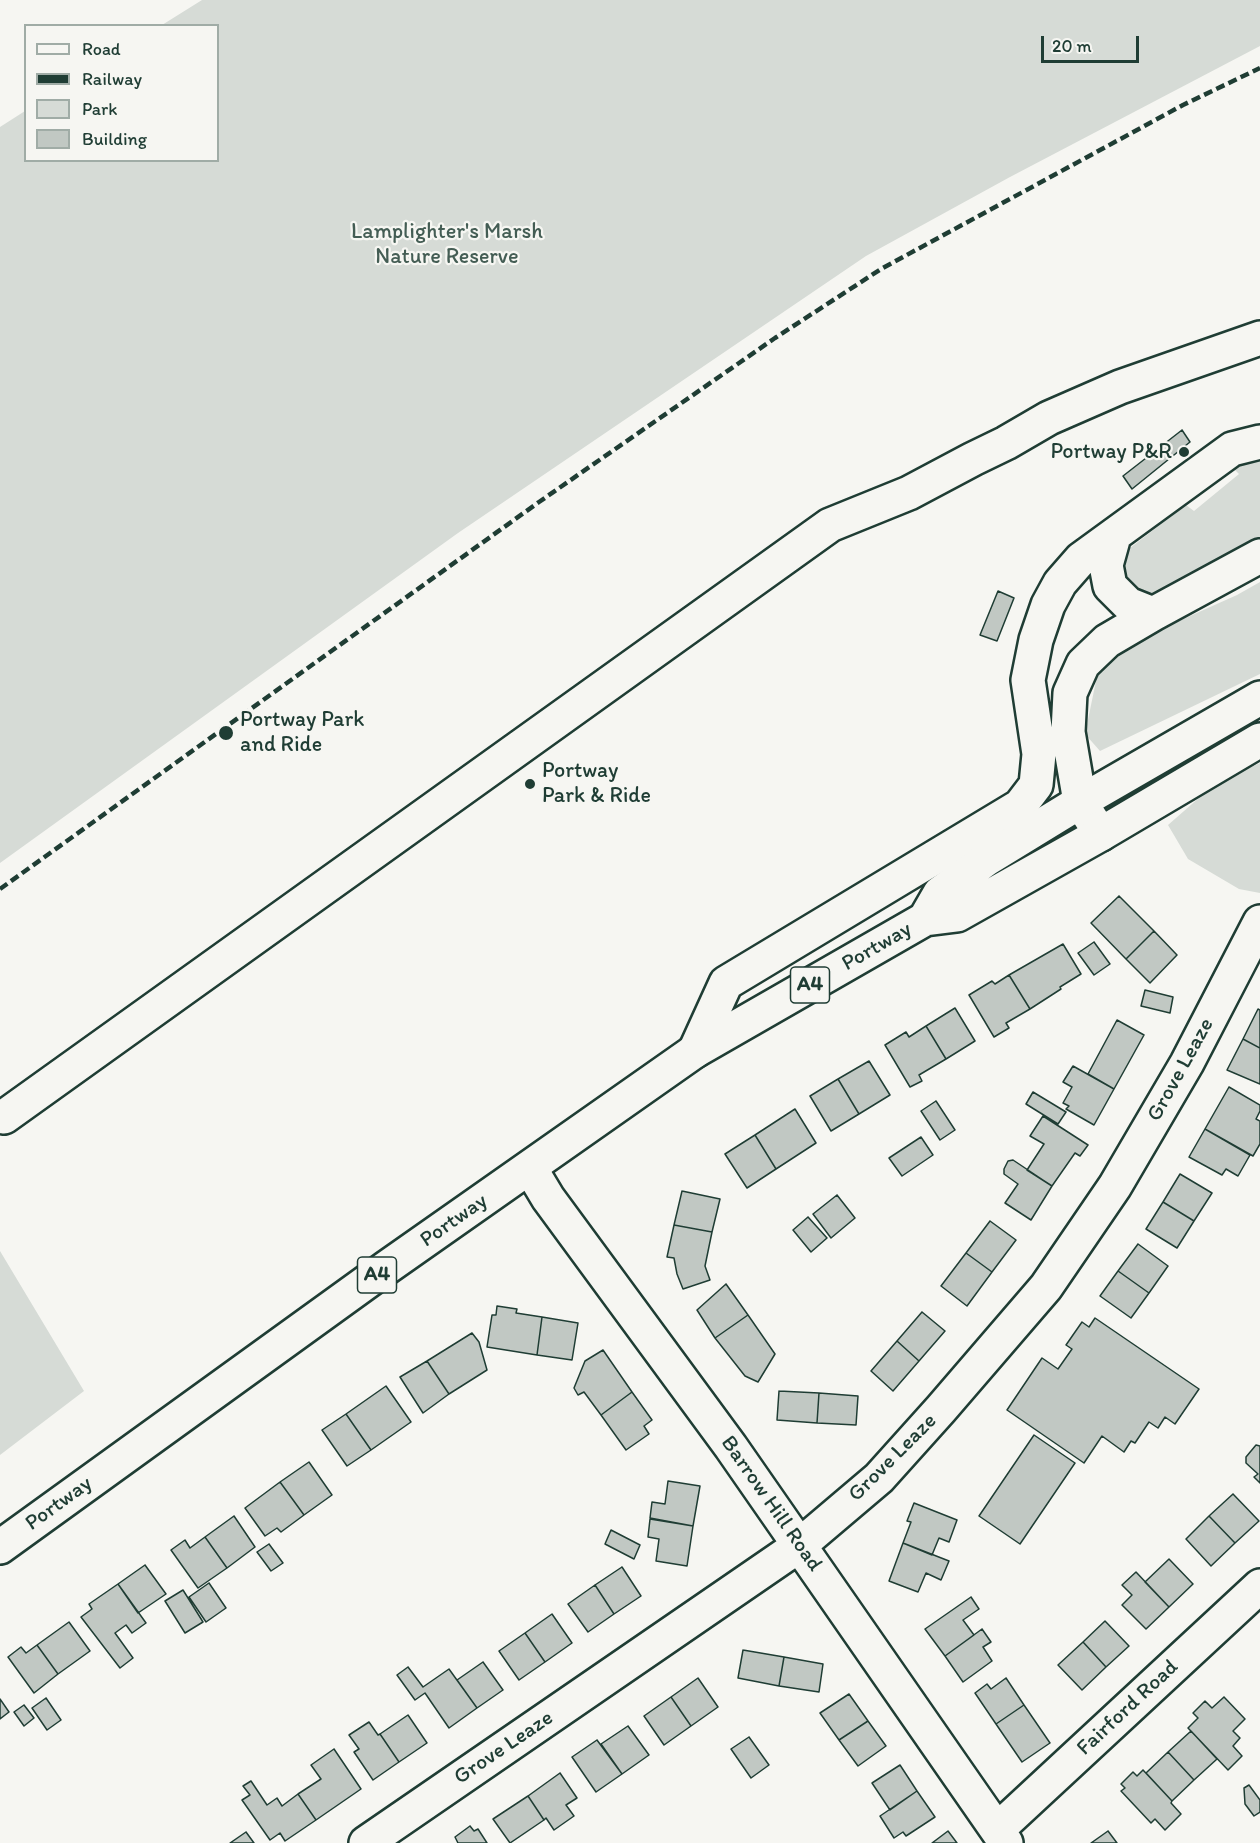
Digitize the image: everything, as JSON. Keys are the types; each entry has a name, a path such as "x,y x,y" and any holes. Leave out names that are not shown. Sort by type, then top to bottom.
{"main road":[{"path":"4,1117 830,525 909,494 1006,444 1049,418 1110,391 1260,338"},
{"path":"695,1052 726,983 1020,806 1036,785 1039,754 1028,680 1036,640 1048,605 1060,583 1081,559 1232,449 1260,442"},
{"path":"1114,536 1106,565 1110,586 1128,604 1153,614"},
{"path":"1101,834 1080,802 1068,732 1070,693 1083,664 1107,641 1260,556"},
{"name":"Portway","path":"925,919 940,893 987,859 1080,802 1260,698"},
{"name":"Portway","path":"0,1547 386,1268 695,1052 925,919 957,915 1101,834 1260,740"},
{"name":"Grove Leaze","path":"366,1843 800,1545 879,1478 1046,1287 1121,1176 1187,1063 1260,922"},
{"name":"Barrow Hill Road","path":"530,1168 548,1198 800,1545 1001,1837"},
{"name":"Fairford Road","path":"1001,1837 1260,1588"}],"green space":[{"name":"Lamplighter's Marsh Nature Reserve","path":"202,0 1260,0 1260,46 1010,177 866,256 458,533 0,863 0,127 24,112 24,162 219,162 219,24 164,24"},
{"path":"1260,461 1260,537 1173,590 1161,594 1143,595 1129,587 1121,570 1126,551 1186,505 1194,511 1239,474 1232,467"},
{"path":"1260,582 1260,674 1100,751 1085,734 1096,681 1108,655"},
{"path":"1260,763 1260,893 1239,889 1188,859 1168,825 1216,783"},
{"path":"0,1251 84,1391 0,1455"}],"building":[{"path":"1182,430 1190,442 1132,489 1123,476"},
{"path":"998,591 1014,598 997,641 980,635"},
{"path":"1119,896 1154,931 1126,959 1091,923"},
{"path":"1154,931 1177,955 1150,983 1126,959"},
{"path":"1094,942 1110,964 1094,975 1078,953"},
{"path":"1063,944 1081,974 1030,1009 1009,975"},
{"path":"1009,975 1030,1009 1006,1023 1009,1028 994,1037 969,995 992,981 995,984"},
{"path":"1145,990 1173,997 1170,1013 1141,1006"},
{"path":"955,1008 975,1041 946,1059 926,1026"},
{"path":"1258,1009 1260,1010 1260,1048 1243,1039"},
{"path":"1117,1020 1144,1035 1114,1089 1088,1074"},
{"path":"926,1026 946,1059 919,1075 922,1081 910,1087 885,1045 906,1032 909,1037"},
{"path":"1243,1039 1260,1048 1260,1084 1227,1070"},
{"path":"869,1061 890,1095 859,1114 838,1079"},
{"path":"1073,1066 1114,1089 1094,1125 1066,1109 1069,1106 1063,1103 1072,1087 1063,1082"},
{"path":"838,1079 859,1114 831,1131 810,1096"},
{"path":"1229,1087 1260,1105 1256,1119 1260,1121 1260,1144 1253,1156 1205,1129"},
{"path":"1033,1092 1066,1112 1058,1124 1026,1104"},
{"path":"936,1101 955,1130 940,1140 921,1111"},
{"path":"795,1109 816,1143 776,1169 755,1135"},
{"path":"1043,1116 1088,1145 1080,1156 1075,1153 1052,1186 1027,1170 1044,1144 1030,1136"},
{"path":"1205,1129 1250,1155 1238,1176 1226,1169 1222,1175 1189,1157"},
{"path":"755,1135 776,1169 747,1188 725,1154"},
{"path":"921,1137 933,1155 902,1176 889,1158"},
{"path":"1013,1160 1052,1186 1031,1220 1005,1203 1018,1184 1004,1174 1008,1161"},
{"path":"1180,1174 1212,1193 1194,1221 1163,1202"},
{"path":"682,1191 720,1199 712,1232 674,1225"},
{"path":"837,1195 855,1218 831,1238 813,1214"},
{"path":"1163,1202 1194,1221 1177,1248 1146,1229"},
{"path":"808,1217 827,1238 811,1252 793,1230"},
{"path":"990,1221 1016,1240 992,1272 966,1253"},
{"path":"674,1225 712,1232 705,1266 710,1280 683,1289 674,1258 667,1257"},
{"path":"1138,1244 1168,1266 1149,1293 1118,1271"},
{"path":"966,1253 992,1272 967,1306 941,1286"},
{"path":"1118,1271 1149,1293 1131,1318 1100,1296"},
{"path":"726,1284 748,1315 715,1338 697,1310"},
{"path":"497,1306 517,1309 516,1313 542,1317 537,1355 487,1347 492,1315 496,1315"},
{"path":"922,1312 945,1331 919,1361 897,1341"},
{"path":"748,1315 775,1354 758,1382 745,1376 715,1338"},
{"path":"542,1317 578,1323 572,1360 537,1355"},
{"path":"1095,1318 1199,1389 1175,1424 1165,1417 1158,1428 1149,1422 1135,1443 1131,1441 1124,1452 1102,1436 1084,1463 1007,1410 1042,1358 1058,1369 1072,1349 1066,1345 1082,1322 1089,1327"},
{"path":"472,1333 479,1342 487,1370 449,1394 427,1361"},
{"path":"897,1341 919,1361 893,1391 871,1371"},
{"path":"603,1350 632,1392 601,1415 584,1392 578,1395 574,1388 585,1361"},
{"path":"427,1361 449,1394 423,1413 400,1377"},
{"path":"386,1386 411,1422 371,1450 346,1414"},
{"path":"779,1391 819,1393 817,1423 777,1420"},
{"path":"632,1392 652,1420 644,1426 649,1434 626,1450 601,1415"},
{"path":"819,1393 858,1396 856,1425 817,1423"},
{"path":"346,1414 371,1450 347,1466 322,1430"},
{"path":"1034,1435 1075,1463 1020,1544 979,1516"},
{"path":"1256,1445 1260,1446 1260,1483 1254,1477 1258,1474 1246,1463 1246,1457"},
{"path":"309,1462 332,1495 304,1515 280,1482"},
{"path":"668,1481 700,1486 693,1526 650,1518 652,1502 665,1504"},
{"path":"280,1482 304,1515 281,1532 277,1528 265,1536 245,1508"},
{"path":"1233,1494 1259,1521 1235,1543 1209,1516"},
{"path":"914,1503 957,1520 949,1542 939,1538 932,1555 903,1543 911,1522 907,1521"},
{"path":"234,1516 255,1547 227,1568 205,1537"},
{"path":"1209,1516 1235,1543 1211,1566 1186,1539"},
{"path":"650,1519 693,1526 687,1566 656,1561 659,1539 648,1537"},
{"path":"611,1530 640,1545 634,1559 605,1544"},
{"path":"205,1537 227,1568 198,1588 171,1550 185,1540 190,1548"},
{"path":"903,1543 949,1561 941,1580 926,1573 918,1592 889,1581"},
{"path":"269,1544 283,1563 271,1571 257,1552"},
{"path":"1169,1559 1193,1584 1169,1607 1145,1582"},
{"path":"145,1565 166,1594 138,1613 118,1584"},
{"path":"622,1567 641,1596 614,1614 595,1585"},
{"path":"1136,1572 1169,1607 1146,1629 1122,1605 1132,1595 1122,1585"},
{"path":"209,1583 226,1608 206,1622 189,1597"},
{"path":"118,1584 146,1623 132,1633 126,1625 115,1633 133,1658 120,1668 81,1617 92,1609 89,1604"},
{"path":"595,1585 614,1614 588,1632 568,1604"},
{"path":"183,1590 203,1622 185,1633 165,1601"},
{"path":"971,1597 979,1609 963,1620 974,1635 945,1656 925,1629"},
{"path":"552,1614 572,1643 545,1662 525,1633"},
{"path":"1105,1621 1129,1646 1106,1667 1083,1642"},
{"path":"69,1622 90,1651 58,1674 37,1645"},
{"path":"982,1629 991,1642 983,1647 992,1661 963,1682 945,1656"},
{"path":"525,1633 545,1662 519,1680 499,1651"},
{"path":"1083,1642 1106,1667 1082,1690 1058,1665"},
{"path":"37,1645 58,1674 34,1693 8,1657 21,1647 26,1653"},
{"path":"743,1650 784,1657 779,1686 738,1678"},
{"path":"784,1657 823,1664 819,1692 779,1686"},
{"path":"483,1662 503,1690 477,1708 457,1680"},
{"path":"408,1667 423,1687 449,1669 477,1708 449,1728 425,1693 415,1700 397,1675"},
{"path":"698,1678 718,1707 691,1726 671,1697"},
{"path":"1006,1678 1024,1705 996,1724 975,1693 987,1684 991,1689"},
{"path":"849,1694 868,1721 839,1740 820,1713"},
{"path":"671,1697 691,1726 664,1745 644,1716"},
{"path":"1224,1697 1245,1719 1233,1731 1240,1738 1233,1746 1242,1756 1228,1770 1188,1728 1198,1718 1193,1713 1205,1701 1212,1708"},
{"path":"46,1698 61,1720 47,1730 32,1708"},
{"path":"0,1699 9,1712 0,1719"},
{"path":"24,1705 34,1718 24,1726 14,1712"},
{"path":"1024,1705 1050,1743 1022,1762 996,1724"},
{"path":"408,1715 427,1743 399,1762 380,1734"},
{"path":"868,1721 886,1746 858,1766 839,1740"},
{"path":"369,1722 399,1762 373,1780 354,1752 359,1749 349,1735"},
{"path":"628,1726 649,1755 622,1774 601,1744"},
{"path":"1191,1731 1217,1759 1194,1780 1168,1752"},
{"path":"749,1737 769,1765 751,1778 731,1749"},
{"path":"597,1740 622,1774 596,1792 572,1757"},
{"path":"334,1749 361,1789 316,1820 298,1794 321,1779 311,1765"},
{"path":"1168,1752 1194,1780 1172,1801 1146,1773"},
{"path":"900,1765 917,1791 890,1810 872,1783"},
{"path":"1143,1770 1181,1814 1165,1830 1155,1819 1151,1823 1121,1791 1125,1788 1121,1784 1133,1772 1137,1776"},
{"path":"560,1773 577,1798 566,1805 574,1816 554,1830 546,1818 544,1820 528,1796"},
{"path":"251,1781 267,1805 277,1798 282,1806 298,1794 316,1820 285,1841 280,1833 270,1840 242,1800 250,1795 243,1786"},
{"path":"1249,1785 1260,1800 1260,1812 1254,1816 1245,1804 1244,1788"},
{"path":"917,1791 935,1817 906,1836 903,1832 894,1838 880,1816"},
{"path":"528,1796 544,1820 510,1843 493,1819"},
{"path":"470,1826 474,1831 478,1829 487,1843 458,1843 455,1837"},
{"path":"948,1831 957,1843 932,1843"},
{"path":"1108,1831 1117,1843 1091,1843"},
{"path":"246,1832 254,1843 230,1843"}],"railway":[{"path":"0,889 539,502 775,338 881,269 1183,105 1260,68"}],"place":[{"name":"Portway P&R","path":"1184,452"},
{"name":"Portway Park and Ride","path":"226,733"},
{"name":"Portway Park & Ride","path":"530,784"}]}
